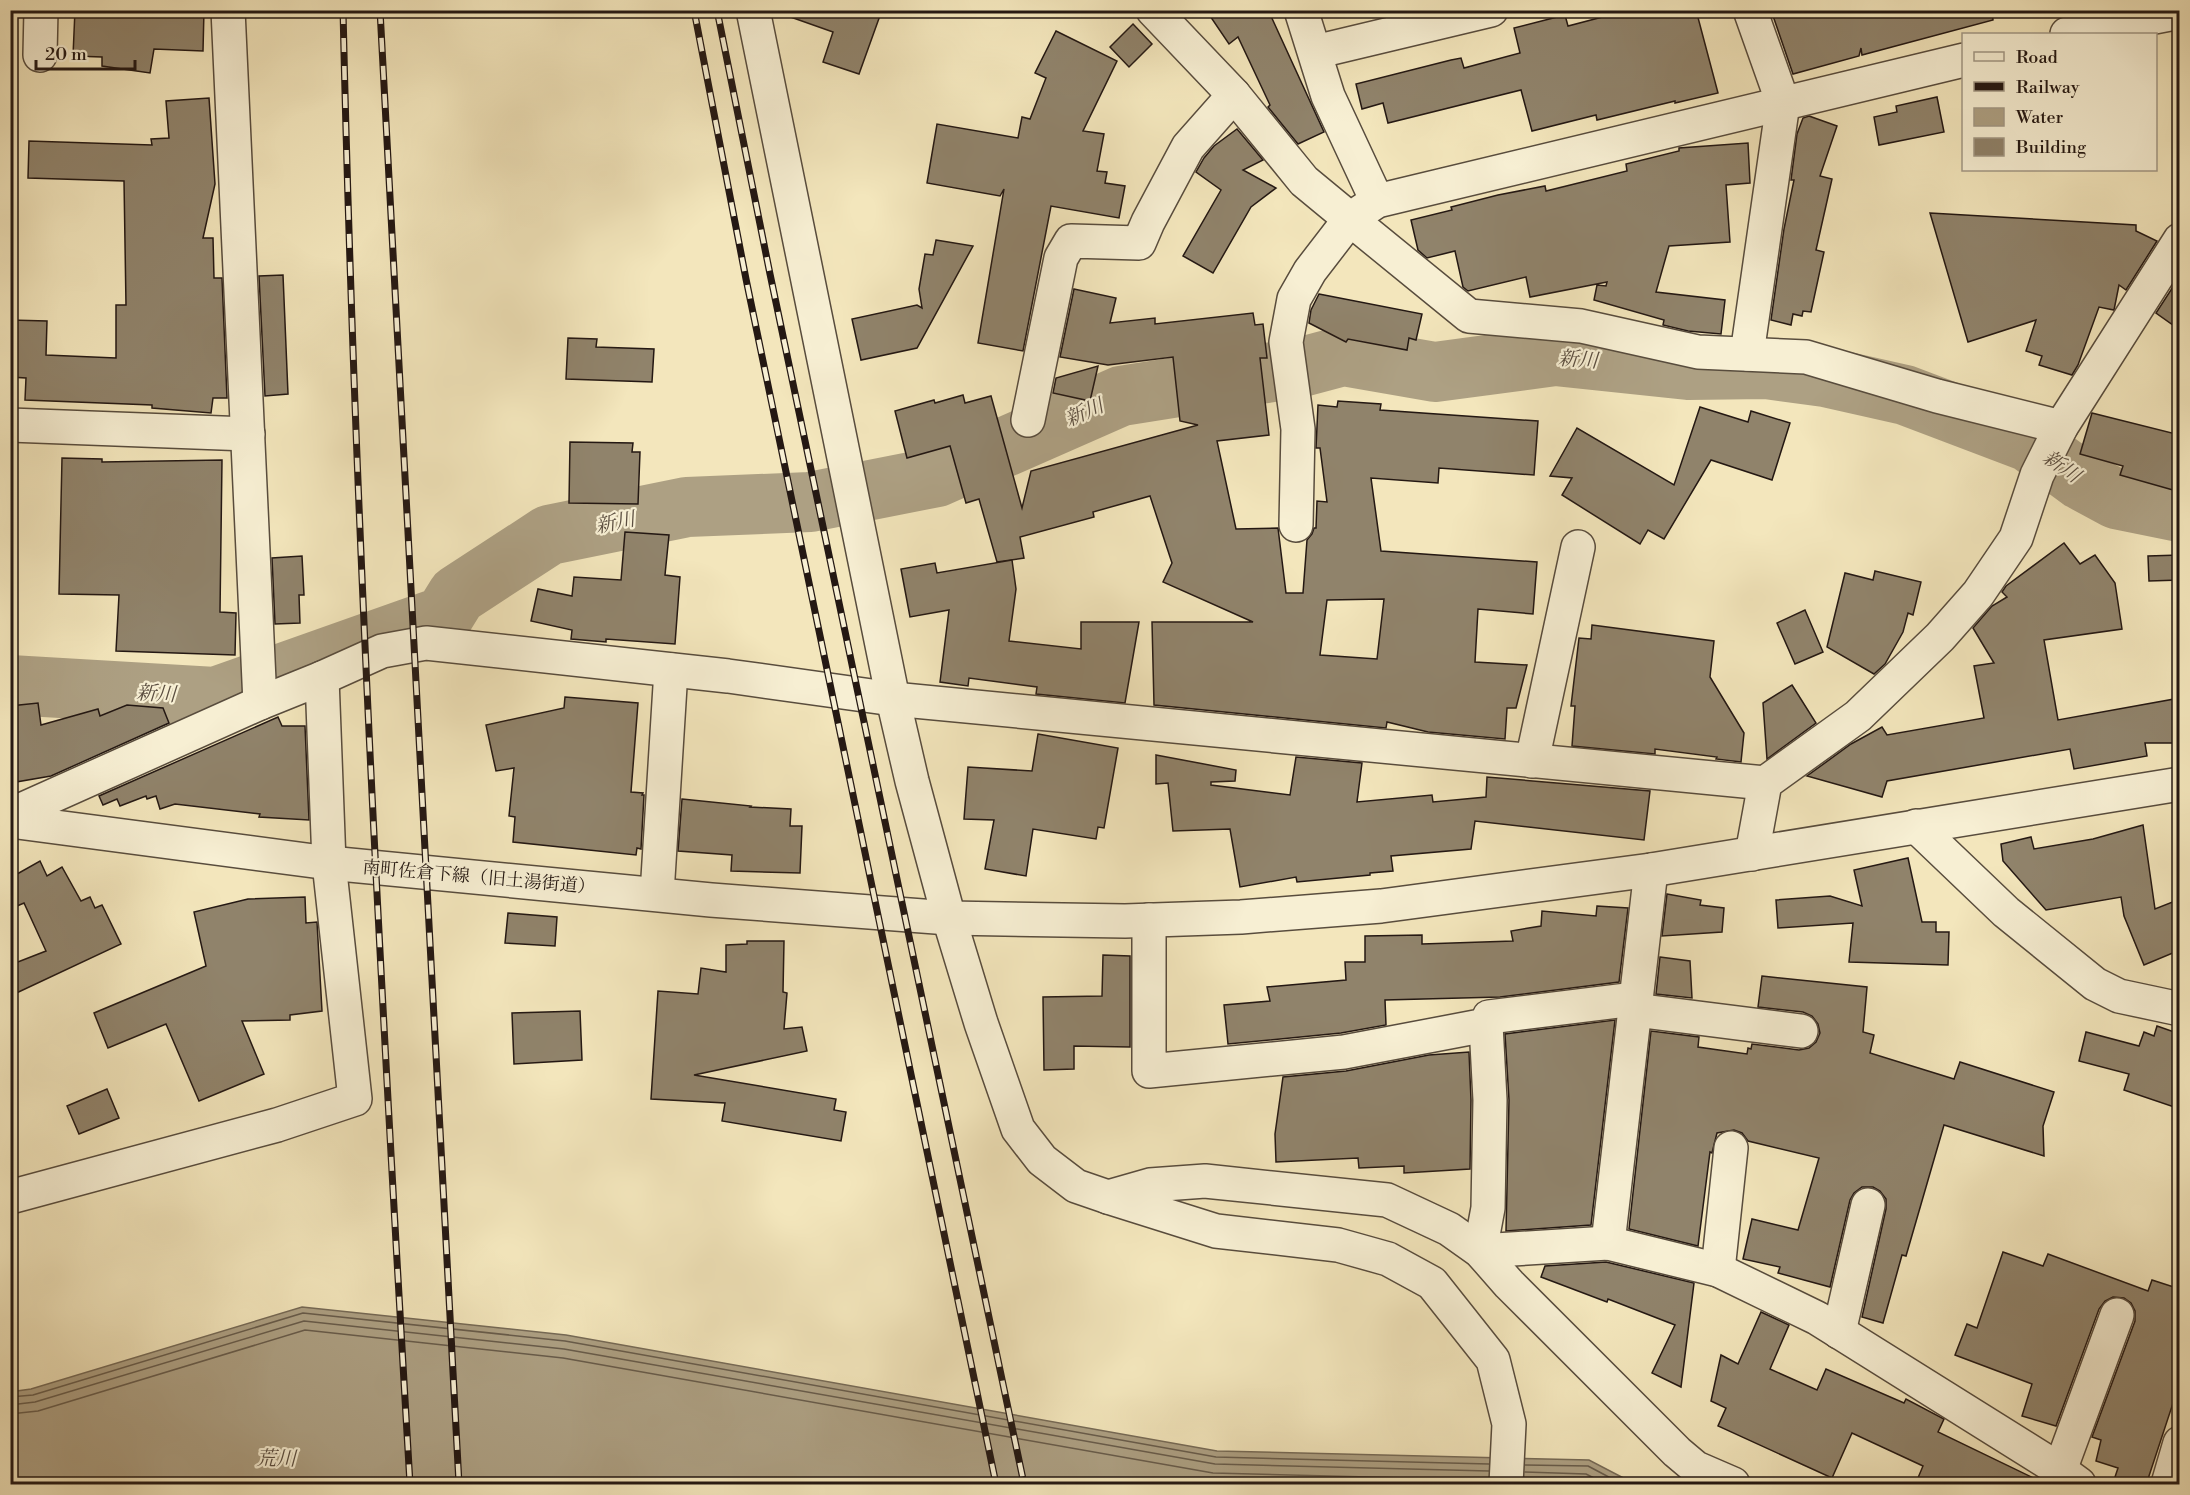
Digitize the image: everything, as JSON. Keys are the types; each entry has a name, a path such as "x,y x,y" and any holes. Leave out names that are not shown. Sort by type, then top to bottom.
{"street":[{"path":"40,55 41,10"},
{"path":"228,10 260,703"},
{"path":"753,10 893,699 912,781 949,918 981,1023 1018,1129 1042,1160 1076,1186 1216,1231 1338,1245 1388,1259 1432,1283 1493,1360 1509,1424 1506,1485"},
{"path":"1153,10 1234,95 1304,181 1469,316 1581,326 1698,352 1806,357 2059,432"},
{"path":"1301,10 1328,96 1377,201"},
{"path":"1315,52 1491,10"},
{"path":"1747,354 1783,103 1750,10"},
{"path":"2072,26 2180,12"},
{"path":"1296,525 1298,429 1286,342 1294,299 1310,271 1350,219 1377,201 1962,60"},
{"path":"1028,420 1061,258 1071,242 1139,243 1188,147 1234,95"},
{"path":"10,815 382,651 426,643 728,676 893,699 1765,783 1858,716 1940,637 1978,594 2016,538 2037,475 2059,432 2180,240"},
{"path":"10,425 248,434"},
{"path":"1532,761 1578,547"},
{"path":"657,894 671,670"},
{"path":"10,1197 277,1125 355,1099 330,863 322,678"},
{"path":"1752,854 1765,783"},
{"name":"南町佐倉下線（旧土湯街道）","path":"10,821 330,863 657,894 949,918 1149,920 1240,917 1381,906 1651,870 2180,784"},
{"path":"1916,826 2006,912 2095,984 2119,996 2180,1009"},
{"path":"1608,1243 1651,870"},
{"path":"1149,920 1149,1071 1344,1052 1486,1025"},
{"path":"1480,1251 1488,1208 1490,1101 1486,1025 1490,1017 1635,1005 1801,1031"},
{"path":"1718,1270 1731,1148"},
{"path":"1108,1197 1150,1185 1205,1181 1386,1200 1449,1229 1480,1251 1509,1284 1677,1452 1696,1468 1733,1485"},
{"path":"1839,1332 1868,1205"},
{"path":"1480,1251 1608,1243 1718,1270 1817,1318 2070,1477 2118,1315"},
{"path":"2168,1485 2180,1443"}],"water":[{"name":"荒川","path":"302,1307 566,1335 1217,1451 1589,1460 1635,1484 11,1484 10,1392 31,1389"}],"building":[{"path":"75,10 204,10 203,51 154,49 150,73 102,66 102,57 73,56"},
{"path":"783,10 882,10 859,74 823,62 833,32 782,14"},
{"path":"1206,10 1274,10 1270,14 1324,132 1298,144 1268,107 1270,105 1238,37 1229,44"},
{"path":"1629,10 1696,10 1718,93 1597,120 1596,115 1532,131 1521,90 1388,123 1383,103 1362,109 1356,84 1461,58 1464,68 1520,53 1514,28 1565,15 1568,26"},
{"path":"1771,10 1992,10 1993,20 1862,55 1861,48 1859,56 1793,74"},
{"path":"1133,24 1152,44 1129,67 1110,47"},
{"path":"1056,31 1117,61 1083,131 1104,134 1097,171 1107,172 1105,183 1125,186 1119,218 1051,206 1023,351 978,343 1004,189 1000,196 927,183 937,124 1018,138 1022,117 1030,119 1046,78 1035,73"},
{"path":"1937,97 1944,132 1879,145 1874,117 1897,112 1896,106"},
{"path":"209,98 215,184 203,238 213,238 214,278 222,278 227,398 213,398 211,413 152,408 152,405 25,400 26,378 10,377 10,320 47,321 46,355 116,358 116,305 126,305 124,181 28,178 29,141 152,145 151,139 169,138 166,101"},
{"path":"1809,116 1837,126 1820,176 1832,179 1816,250 1824,252 1811,312 1803,311 1802,316 1793,314 1791,325 1771,320 1784,229 1794,180 1791,180 1797,134 1803,118"},
{"path":"1237,129 1263,160 1243,170 1276,188 1251,207 1213,273 1183,256 1221,190 1196,172 1214,146"},
{"path":"1748,143 1750,183 1726,185 1730,242 1669,246 1656,292 1725,300 1721,334 1688,331 1663,325 1664,320 1594,300 1597,285 1606,286 1607,282 1530,297 1526,277 1468,291 1463,287 1455,251 1427,258 1418,250 1411,220 1452,210 1451,207 1545,186 1546,191 1627,171 1626,164 1679,151 1679,148"},
{"path":"1930,213 2136,225 2136,231 2157,241 2126,290 2119,285 2114,310 2099,307 2078,365 2072,375 2039,365 2042,356 2026,351 2036,320 1968,342"},
{"path":"936,240 973,246 917,348 861,360 852,319 917,305 922,308 919,289 925,254 933,255"},
{"path":"283,275 288,394 265,396 259,276"},
{"path":"2180,276 2180,330 2156,313"},
{"path":"1074,289 1116,298 1110,323 1155,318 1155,324 1253,313 1255,325 1263,324 1267,358 1260,358 1269,435 1217,441 1236,529 1278,528 1286,593 1303,593 1307,540 1316,528 1317,501 1327,502 1320,448 1316,448 1318,405 1337,407 1338,401 1381,404 1380,410 1538,421 1534,475 1439,468 1438,483 1371,478 1381,551 1537,562 1533,614 1478,609 1475,662 1527,665 1516,708 1507,708 1505,739 1428,732 1387,722 1386,728 1154,705 1152,622 1253,622 1163,582 1172,563 1150,496 1093,512 1094,517 1020,537 1024,558 997,562 979,499 966,503 950,446 907,458 895,411 963,395 965,403 991,396 1022,508 1031,471 1198,425 1180,421 1173,357 1108,365 1060,357","holes":["1384,599 1377,659 1320,655 1327,600"]},
{"path":"1319,294 1422,314 1416,340 1409,338 1407,350 1348,339 1346,342 1309,323 1311,310"},
{"path":"568,338 597,339 596,347 654,349 652,382 566,379"},
{"path":"1098,366 1090,401 1053,393 1056,378"},
{"path":"1700,407 1748,422 1751,411 1790,423 1772,480 1711,460 1664,539 1648,530 1640,544 1562,495 1572,478 1550,476 1577,428 1674,485"},
{"path":"2092,413 2180,435 2180,492 2120,475 2123,466 2080,454"},
{"path":"570,442 633,443 632,452 640,452 638,504 569,503"},
{"path":"62,458 102,459 102,462 222,460 220,612 236,613 235,655 116,651 119,595 59,594"},
{"path":"625,532 669,535 665,575 680,577 675,644 571,639 572,630 531,621 538,589 572,596 574,577 621,580"},
{"path":"2064,543 2080,564 2095,555 2115,583 2122,629 2044,640 2058,720 2180,698 2180,743 2145,743 2147,756 2074,769 2070,749 1887,781 1882,797 1807,776 1851,744 1882,727 1887,735 1984,718 1974,666 1994,663 1973,628 1992,606 2007,597 2002,592 2006,586"},
{"path":"2180,555 2180,580 2149,581 2148,556"},
{"path":"302,556 304,595 299,595 300,623 275,624 272,558"},
{"path":"1012,560 1016,589 1009,641 1081,649 1081,622 1139,622 1125,703 1036,694 1037,687 969,678 968,686 940,682 949,610 910,617 901,569 935,563 937,573"},
{"path":"1875,571 1921,582 1913,615 1908,613 1903,632 1885,664 1874,674 1827,647 1845,573 1873,580"},
{"path":"1805,610 1823,652 1795,664 1777,623"},
{"path":"1592,625 1714,641 1710,677 1744,733 1741,762 1655,749 1655,754 1572,746 1575,706 1571,706 1579,638 1591,639"},
{"path":"1792,685 1816,723 1767,759 1763,703"},
{"path":"565,697 638,703 631,792 644,795 641,849 637,848 636,855 513,842 515,817 509,816 514,768 496,771 486,725 564,708"},
{"path":"38,703 41,725 98,709 100,716 127,705 163,708 169,723 51,776 10,783 10,706"},
{"path":"278,717 282,726 305,726 309,820 259,817 260,814 175,804 160,809 156,796 147,799 146,796 120,806 117,799 103,805 99,796"},
{"path":"1038,734 1118,748 1104,828 1098,827 1096,839 1033,829 1026,876 985,869 994,820 964,819 968,767 1032,771"},
{"path":"1156,755 1236,770 1235,781 1211,782 1211,785 1290,795 1296,757 1362,763 1357,802 1432,795 1433,802 1486,797 1487,777 1650,791 1644,840 1475,821 1471,849 1391,856 1393,871 1297,882 1296,877 1240,887 1230,829 1173,831 1168,783 1156,784"},
{"path":"682,799 791,809 790,826 802,826 800,873 731,871 732,855 678,851"},
{"path":"2143,825 2155,909 2180,899 2180,950 2144,965 2124,916 2121,897 2046,910 2003,861 2001,844 2031,837 2034,849 2093,839"},
{"path":"1908,858 1922,922 1936,922 1936,932 1949,932 1948,965 1849,962 1853,923 1778,928 1776,900 1830,896 1862,906 1854,870"},
{"path":"40,861 47,876 62,867 81,901 90,897 95,908 102,905 121,944 10,996 10,965 46,951 24,903 10,909 10,878"},
{"path":"1667,894 1701,900 1700,905 1724,908 1722,932 1662,936"},
{"path":"305,897 306,923 317,922 322,1011 290,1015 290,1020 242,1021 264,1074 199,1101 166,1024 108,1048 94,1013 206,966 194,912 248,899"},
{"path":"1597,906 1628,908 1619,982 1500,997 1385,1000 1386,1025 1341,1033 1228,1044 1224,1005 1270,1001 1267,987 1346,980 1345,962 1365,962 1365,936 1422,935 1422,944 1513,941 1511,931 1541,926 1542,911 1596,916"},
{"path":"508,913 557,917 555,946 505,943"},
{"path":"747,941 784,941 783,992 787,993 784,1029 802,1027 807,1051 694,1075 836,1099 834,1110 846,1112 841,1141 722,1121 725,1103 651,1099 658,991 698,994 701,968 726,972 726,945 747,944"},
{"path":"1103,955 1130,956 1130,1047 1074,1046 1074,1069 1044,1070 1043,997 1102,996"},
{"path":"1660,957 1690,961 1692,998 1656,994"},
{"path":"1762,976 1867,987 1863,1032 1874,1035 1870,1053 1954,1079 1960,1062 2054,1092 2043,1126 2044,1156 1944,1125 1906,1256 1902,1255 1883,1323 1862,1317 1886,1209 1886,1199 1880,1191 1873,1187 1862,1187 1854,1193 1850,1200 1830,1287 1778,1273 1780,1267 1743,1259 1752,1219 1798,1230 1819,1158 1748,1141 1742,1133 1734,1130 1717,1133 1712,1153 1710,1152 1698,1246 1629,1229 1651,1031 1699,1037 1698,1047 1747,1054 1752,1044 1799,1050 1809,1048 1816,1042 1820,1033 1818,1024 1812,1016 1803,1012 1758,1007"},
{"path":"580,1011 582,1060 514,1064 512,1013"},
{"path":"1615,1020 1591,1225 1506,1231 1509,1100 1505,1034"},
{"path":"2157,1026 2180,1034 2180,1109 2124,1090 2129,1074 2079,1061 2086,1032 2139,1046 2144,1032 2154,1036"},
{"path":"1469,1052 1470,1169 1404,1173 1404,1166 1359,1168 1358,1158 1276,1162 1275,1134 1283,1077 1346,1071 1429,1055"},
{"path":"107,1089 119,1118 79,1134 67,1106"},
{"path":"2003,1252 2043,1266 2048,1254 2148,1291 2152,1280 2180,1289 2180,1382 2146,1485 2131,1485 2114,1480 2118,1468 2096,1461 2101,1440 2092,1437 2135,1321 2135,1311 2131,1303 2124,1298 2113,1297 2105,1301 2099,1309 2056,1426 2022,1416 2032,1384 1955,1355 1967,1324 1977,1328"},
{"path":"1606,1262 1694,1283 1681,1387 1652,1373 1675,1325 1608,1299 1607,1302 1541,1277 1545,1266"},
{"path":"1761,1312 1789,1325 1770,1369 1817,1390 1826,1369 1904,1403 1906,1399 1944,1419 1938,1432 2048,1485 1915,1485 1923,1466 1852,1433 1832,1478 1718,1426 1726,1408 1711,1401 1721,1355 1738,1364"}],"waterway":[{"name":"新川","path":"10,685 215,697 444,616 457,595 549,535 687,507 810,502 937,477 1121,396 1298,368 1343,356 1435,372 1555,356 1688,370 1766,369 1825,377 1905,395 2029,442 2081,480 2116,499 2180,512"}],"railway":[{"path":"343,10 361,563 410,1484"},
{"path":"380,10 459,1484"},
{"path":"694,10 746,279 996,1484"},
{"path":"717,10 770,274 1024,1484"}]}
